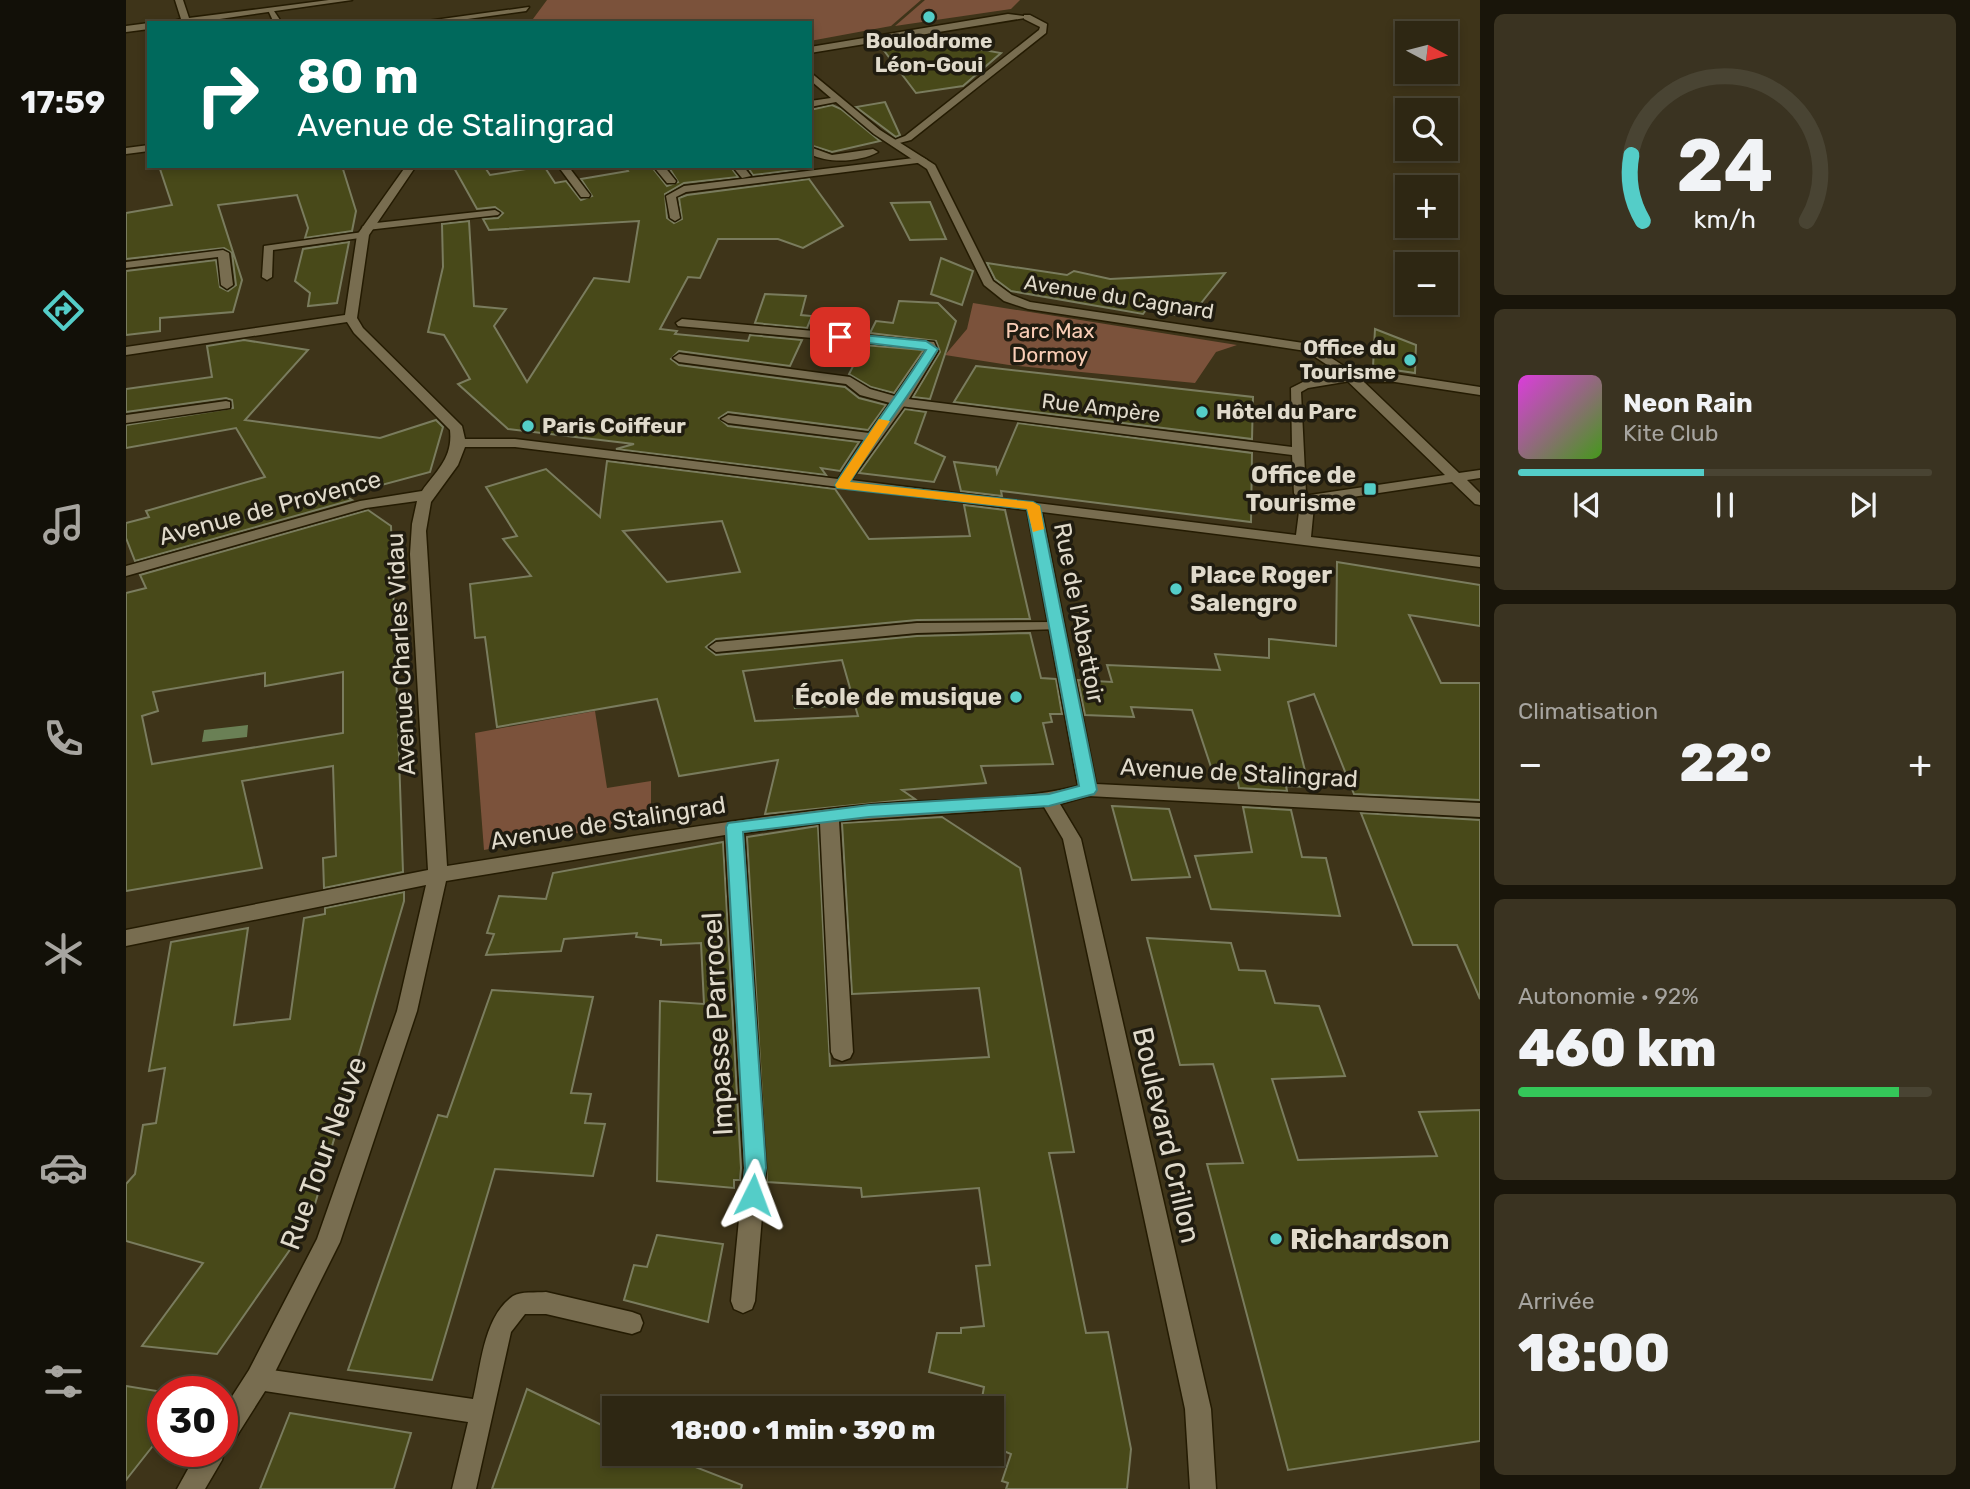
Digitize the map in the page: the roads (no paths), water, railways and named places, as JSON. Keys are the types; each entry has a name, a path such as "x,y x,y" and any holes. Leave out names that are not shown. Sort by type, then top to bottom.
{"street":[{"path":"179,0 188,21"},
{"path":"195,21 348,0"},
{"path":"517,21 532,0"},
{"path":"432,21 526,9"},
{"path":"812,50 1008,17 1027,17"},
{"path":"126,29 147,26"},
{"name":"Avenue du Cagnard","path":"812,77 895,143 931,167 988,283 1008,299 1028,305 1297,345 1325,355 1480,501"},
{"path":"812,104 839,99"},
{"path":"126,151 147,148"},
{"path":"410,168 365,231 351,318 358,331 457,429 460,443 515,443 841,485 1033,506"},
{"path":"565,168 585,195"},
{"path":"660,168 671,181"},
{"path":"739,168 746,176"},
{"path":"126,265 223,253 227,285"},
{"path":"126,351 351,318"},
{"path":"682,323 930,345 932,351 900,402 871,437 841,485"},
{"path":"679,358 850,381 865,392 900,402"},
{"path":"1352,378 1395,379 1480,391"},
{"path":"728,419 871,437"},
{"name":"Avenue Charles Vidau","path":"438,874 418,554 419,515 427,495 459,454 460,443"},
{"path":"1303,538 1307,504 1325,495 1480,474"},
{"name":"Avenue de Provence","path":"126,571 365,504 427,495"},
{"name":"Rue de l'Abattoir","path":"1088,790 1033,506 1480,562"},
{"name":"Avenue de Stalingrad","path":"126,938 438,874 734,827 829,816 1049,800 1088,790 1480,810"},
{"name":"Boulevard Crillon","path":"1049,800 1072,839 1198,1409 1203,1489"},
{"path":"829,816 842,1052"},
{"name":"Impasse Parrocel","path":"734,827 755,1168 743,1301"},
{"name":"Rue Tour Neuve","path":"238,1411 258,1379 328,1242 362,1150 407,1011 438,874"},
{"path":"190,1489 203,1467"}],"lane":[{"path":"272,10 277,21"},
{"path":"895,143 908,138 1043,31 1044,26 1027,17"},
{"path":"812,151 820,157 873,152"},
{"path":"675,218 671,196 684,189 922,160"},
{"path":"267,276 268,248 495,213"},
{"path":"1307,504 1300,492 1295,390 1305,385 1352,378"},
{"name":"Rue Ampère","path":"900,402 1298,452"},
{"path":"126,419 226,405"},
{"path":"716,647 917,628 1057,626"},
{"path":"464,1489 501,1327 520,1304 545,1303 632,1323"},
{"path":"258,1379 481,1412"}],"place":[{"name":"Boulodrome Léon-Goui","path":"929,17"},
{"name":"Office du Tourisme","path":"1410,360"},
{"name":"Hôtel du Parc","path":"1202,412"},
{"name":"Paris Coiffeur","path":"528,426"},
{"name":"Office de Tourisme","path":"1370,489"},
{"name":"Place Roger Salengro","path":"1176,589"},
{"name":"École de musique","path":"1016,697"},
{"name":"Richardson","path":"1276,1239"}],"park label":[{"name":"Parc Max Dormoy","path":"1050,343"}]}
